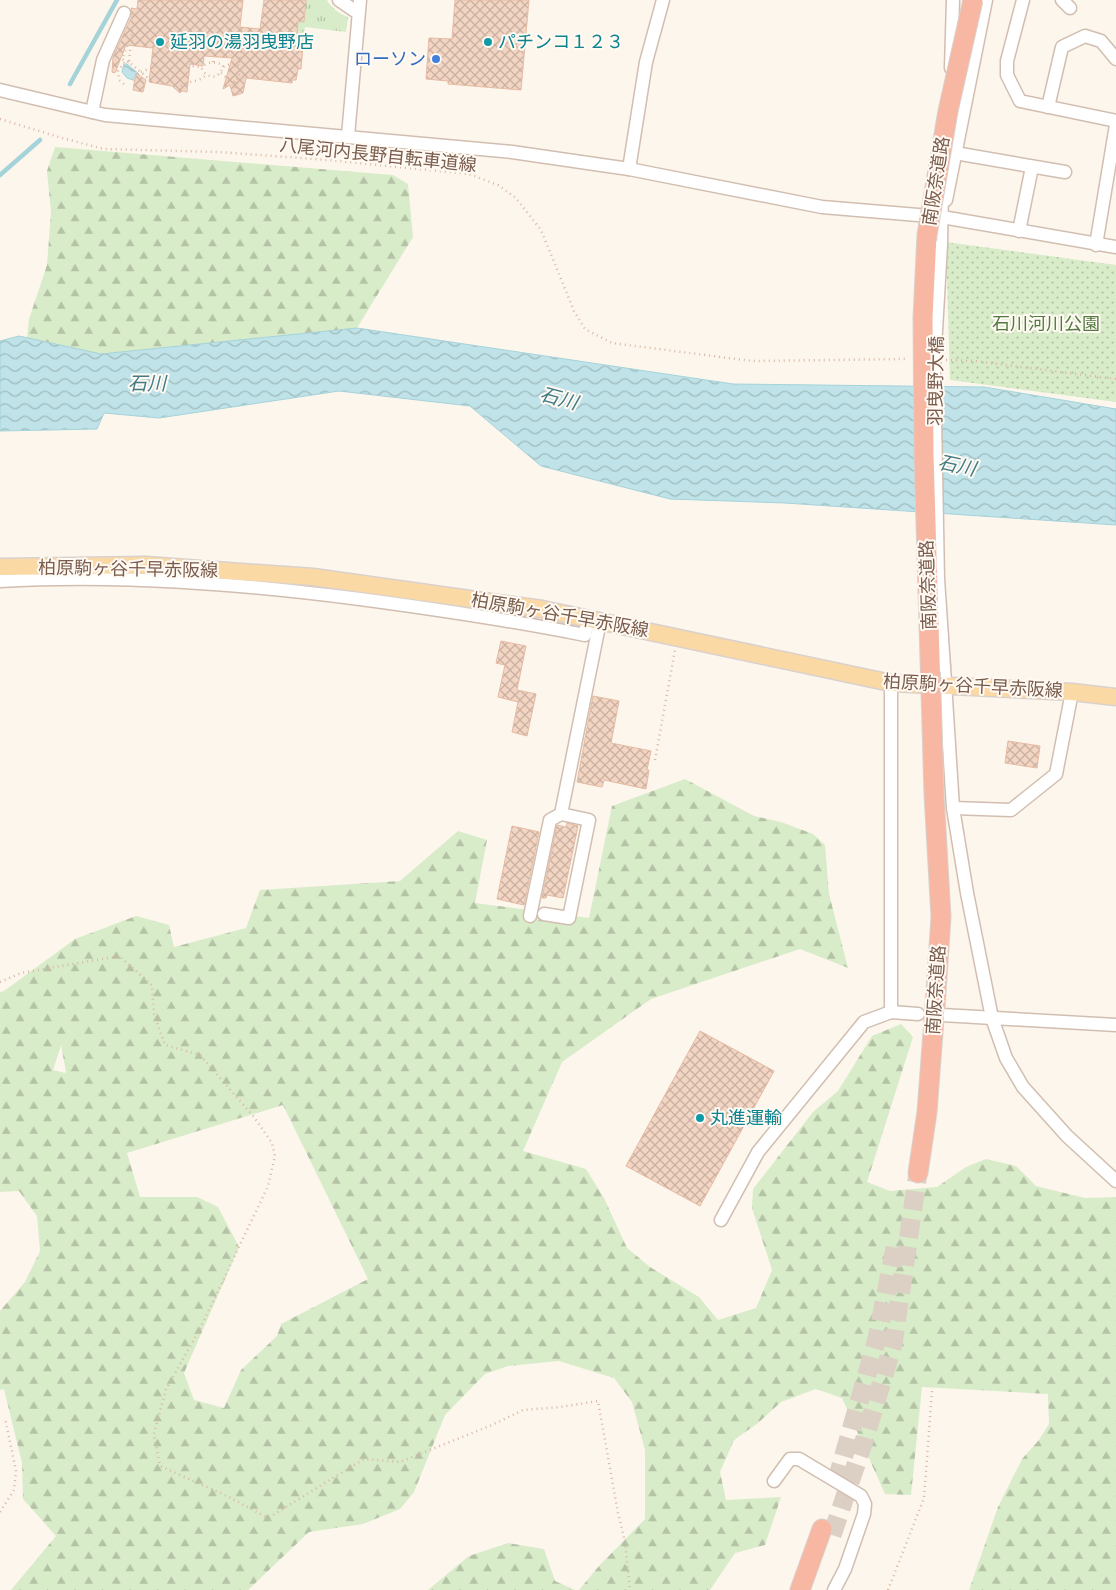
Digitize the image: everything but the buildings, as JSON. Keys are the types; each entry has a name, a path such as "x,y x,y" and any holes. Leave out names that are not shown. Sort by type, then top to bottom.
{"highway":[{"name":"南阪奈道路","path":"912,1172 927,1112 930,1010 929,919 914,458 913,320 919,234 938,120 965,0"},
{"name":"南阪奈道路","path":"930,1010 941,917 934,794 924,455 923,317 927,235 948,111 973,0"},
{"path":"800,1590 827,1532 811,1590"}],"main road":[{"name":"柏原駒ヶ谷千早赤阪線","path":"0,567 146,565 313,577 542,609 890,683 1072,692 1116,697"}],"street":[{"path":"338,0 358,13"},
{"path":"348,136 360,0"},
{"path":"629,169 646,62 663,0"},
{"path":"942,217 941,197 949,141 953,0"},
{"path":"942,217 986,0"},
{"path":"1023,0 1007,61 1007,75 1020,101 1116,123 1096,245"},
{"path":"92,112 103,60 124,13"},
{"path":"1048,107 1062,47 1085,36 1101,41 1116,59"},
{"path":"0,90 105,115 512,152 629,169 822,207 942,217 1116,247"},
{"path":"955,153 1065,172"},
{"path":"1019,231 1032,167"},
{"name":"羽曳野大橋","path":"942,217 934,365 938,578 953,808 967,893 992,1018 1006,1058 1023,1087 1067,1136 1116,1181"},
{"path":"0,581 139,580 302,592 475,614 585,635 594,620"},
{"path":"561,814 594,620"},
{"path":"890,683 891,1012"},
{"path":"953,808 1011,810 1056,774 1072,692"},
{"path":"530,916 550,820 561,814 589,820 569,918 544,914"},
{"path":"721,1220 758,1152 864,1022 891,1012 930,1010 992,1018 1116,1025"},
{"path":"774,1481 790,1459 799,1459 861,1496 864,1504 864,1514 845,1569 834,1590"}],"path":[{"path":"129,62 132,30"},
{"path":"131,39 122,59 129,62 149,79"},
{"path":"236,90 235,82 240,73 238,65 241,52 238,48"},
{"path":"213,56 213,62"},
{"path":"190,59 192,60 191,66 201,68 207,74 214,77 221,73 224,69 223,67 229,64 238,65"},
{"path":"124,84 119,80 118,71 124,63 129,62"},
{"path":"201,68 213,62 218,62 223,67"},
{"path":"141,72 151,68"},
{"path":"221,73 235,82"},
{"path":"182,86 188,82 201,80 207,74"},
{"name":"八尾河内長野自転車道線","path":"0,119 104,149 219,152 328,160 469,174 498,185 516,198 541,230 574,311 585,329 612,343 752,361 917,359"},
{"path":"946,360 976,361 1116,379"},
{"path":"654,760 677,637"},
{"path":"0,982 21,973 119,956 152,985 154,1014 165,1045 200,1055 254,1117 272,1143 275,1156 268,1186 200,1329 166,1389 154,1434 160,1466 227,1496 268,1518 364,1459 400,1462 492,1425 523,1410 598,1401 625,1542 630,1590"},
{"path":"888,1590 924,1498 932,1392"},
{"path":"0,1512 14,1490 16,1471 5,1418"}],"green space":[{"path":"306,0 327,0 331,6 348,17 346,32 305,27 303,46 296,46 294,21 304,22"},
{"path":"55,147 393,175 408,184 413,237 357,328 101,354 27,338 29,319 47,265 51,212 47,171"},
{"name":"石川河川公園","path":"946,242 1116,265 1116,402 950,380"},
{"path":"685,779 754,816 781,822 813,834 825,845 829,894 848,968 800,949 651,999 562,1062 523,1151 586,1169 604,1198 627,1248 650,1267 699,1297 718,1320 756,1308 772,1270 752,1208 753,1189 813,1112 838,1091 872,1036 901,1024 913,1037 867,1182 890,1191 937,1187 966,1167 986,1159 1016,1166 1036,1186 1085,1198 1116,1197 1116,1590 969,1590 998,1507 1022,1459 1039,1440 1049,1424 1048,1394 922,1387 911,1495 885,1494 842,1398 816,1389 781,1402 758,1423 734,1440 720,1472 726,1500 781,1497 765,1545 735,1553 710,1590 579,1590 599,1566 645,1519 645,1450 632,1402 614,1378 559,1361 508,1366 485,1374 445,1415 414,1492 400,1509 363,1524 309,1532 248,1590 11,1590 56,1536 23,1499 22,1463 4,1389 0,1390 0,1311 25,1282 40,1251 37,1216 19,1191 0,1192 0,992 75,939 136,916 169,925 174,947 246,928 260,890 400,881 458,831 487,840 475,903 589,918 612,806","holes":["61,1045 66,1072 65,1073 53,1070","283,1105 368,1279 281,1324 277,1336 241,1370 224,1408 194,1400 184,1373 239,1247 218,1207 197,1197 140,1197 127,1153"]},
{"path":"508,1543 544,1549 555,1581 575,1590 428,1590 469,1556"}],"water":[{"path":"124,64 127,64 139,74 136,81 127,78 122,72"},
{"name":"石川","path":"357,328 733,384 984,387 1116,409 1116,525 785,503 670,499 541,466 470,406 339,391 159,418 104,413 97,429 0,431 0,341 19,336 101,354"}],"waterway":[{"path":"70,84 117,0"},
{"path":"0,175 40,140"}],"tunnel":[{"path":"832,1535 865,1438 893,1344 918,1173"},
{"path":"836,1483 877,1339 896,1243"}],"place":[{"name":"延羽の湯羽曳野店","path":"160,42"},
{"name":"パチンコ１２３","path":"488,42"},
{"name":"ローソン","path":"436,59"},
{"name":"丸進運輸","path":"700,1118"}]}
